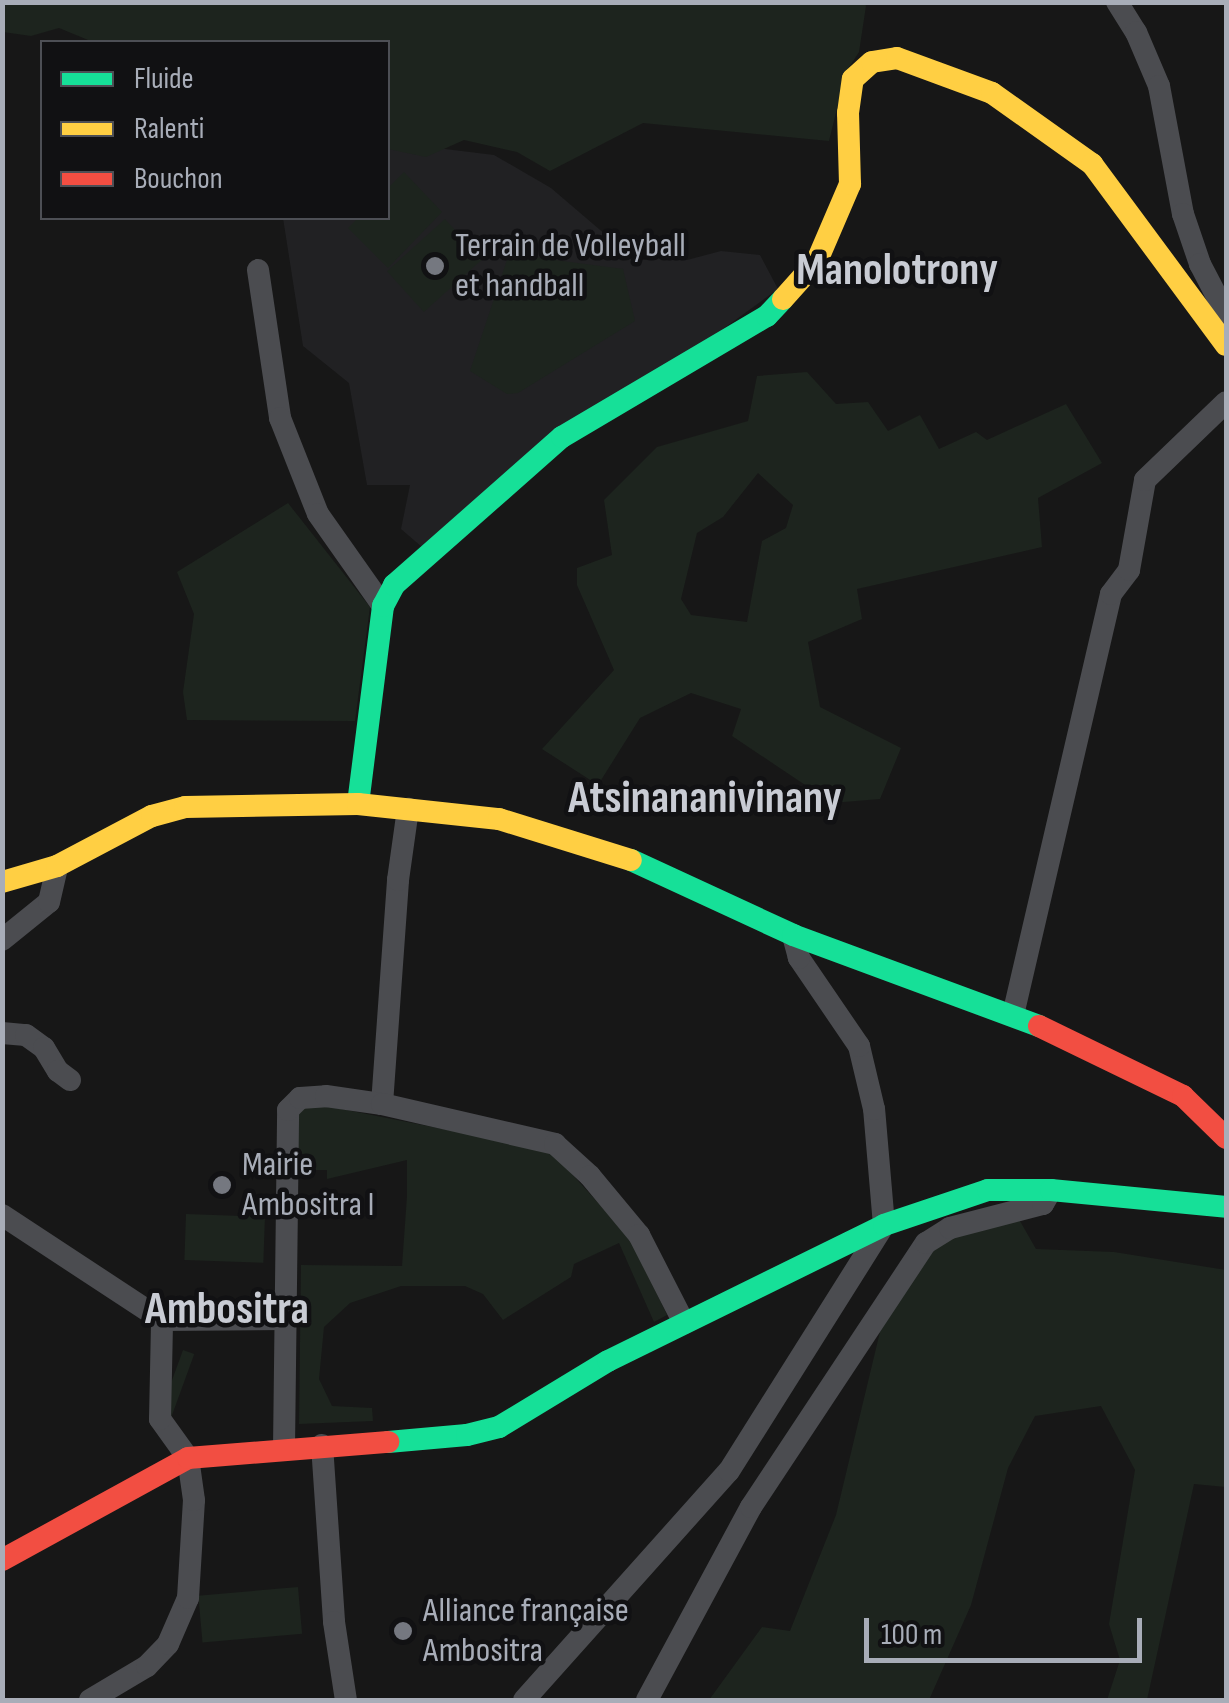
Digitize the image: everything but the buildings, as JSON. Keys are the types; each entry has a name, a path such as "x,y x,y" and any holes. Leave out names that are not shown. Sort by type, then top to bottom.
{"street":[{"path":"1117,2 1136,32 1158,86 1183,214 1200,264 1226,314"},
{"path":"358,804 383,606 394,585 562,438 766,316 817,261 850,184 848,113 853,80 872,62 897,58 992,93 1092,164 1191,292 1226,345"},
{"path":"258,270 280,418 318,514 383,606"},
{"path":"1013,1015 1112,594 1129,570 1145,480 1226,402"},
{"path":"2,882 56,866 152,816 185,807 358,804 499,820 609,850 793,935 1013,1015 1150,1076 1183,1096 1226,1138"},
{"path":"382,1104 398,880 408,809"},
{"path":"2,940 49,902 56,866"},
{"path":"524,1700 729,1471 884,1225 874,1109 859,1046 798,958 793,935"},
{"path":"2,1033 26,1035 44,1048 58,1070 70,1080"},
{"path":"284,1448 288,1110 300,1098 326,1096 382,1104 555,1144 590,1176 640,1234 684,1323"},
{"path":"2,1560 188,1458 467,1435 499,1427 608,1361 884,1225 988,1190 1051,1190 1226,1207"},
{"path":"647,1700 751,1506 926,1243 950,1228 1043,1204 1051,1190"},
{"path":"2,1215 162,1320 286,1319"},
{"path":"90,1700 147,1666 168,1644 188,1598 194,1500 188,1458 160,1418 162,1320"},
{"path":"322,1444 334,1622 346,1700"}],"shaded area":[{"path":"3,2 864,2 866,6 859,52 846,72 829,141 643,123 550,171 517,152 464,140 426,157 390,149 390,40 88,40 59,28 31,36 3,32"},
{"path":"390,142 494,155 551,188 613,241 687,260 721,251 760,255 778,289 422,547 401,529 410,485 367,485 349,383 303,346 283,220 390,220"},
{"path":"404,172 442,212 388,268 348,228 356,220 390,220 390,186"},
{"name":"Terrain de Volleyball et handball","path":"445,219 482,260 424,312 387,271"},
{"path":"509,254 623,269 635,321 518,393 507,394 470,371"},
{"path":"807,372 836,404 868,402 888,431 920,415 939,449 976,432 987,440 1066,404 1102,463 1038,498 1042,547 857,589 862,619 808,642 820,707 901,748 880,799 832,803 732,736 741,709 691,693 640,718 598,785 542,749 614,670 577,585 577,568 612,555 604,500 657,447 748,421 757,376","holes":["758,473 793,505 786,528 762,541 747,622 691,615 681,599 697,533 723,517"]},
{"path":"288,503 370,607 355,721 187,720 183,692 194,614 177,572"},
{"path":"311,1103 550,1150 631,1239 667,1315 654,1322 619,1243 574,1264 571,1277 503,1320 483,1294 465,1286 401,1286 350,1303 324,1327 319,1379 332,1406 372,1408 373,1421 299,1424 301,1265 402,1266 407,1196 407,1160 327,1179 327,1170 296,1170 299,1111"},
{"path":"186,1214 265,1217 263,1263 184,1260"},
{"path":"1016,1214 1036,1249 1114,1252 1226,1270 1226,1487 1194,1484 1147,1700 1107,1700 1120,1660 1109,1624 1135,1470 1101,1406 1035,1416 1008,1468 971,1605 929,1700 709,1700 762,1627 790,1631 836,1515 885,1311 937,1242"},
{"path":"183,1350 194,1354 170,1421 159,1417"},
{"path":"298,1587 302,1634 202,1643 198,1596"}],"traffic: fast":[{"path":"358,804 383,606 394,585 562,437 767,316 783,299"},
{"path":"631,860 793,935 1039,1026"},
{"path":"388,1442 467,1435 499,1427 608,1361 884,1225 988,1190 1051,1190 1226,1207"}],"traffic: slow":[{"path":"783,299 817,261 850,184 848,113 853,79 872,62 897,58 992,93 1092,164 1226,345"},
{"path":"2,882 57,866 152,816 185,807 358,804 499,819 631,860"}],"traffic: jam":[{"path":"1039,1026 1183,1096 1226,1138"},
{"path":"2,1560 188,1458 388,1442"}],"place":[{"name":"Terrain de Volleyball et handball","path":"435,266"},
{"name":"Mairie Ambositra I","path":"222,1185"},
{"name":"Alliance française Ambositra","path":"403,1631"}],"district":[{"name":"Manolotrony","path":"897,271"},
{"name":"Atsinananivinany","path":"705,799"},
{"name":"Ambositra","path":"227,1310"}]}
